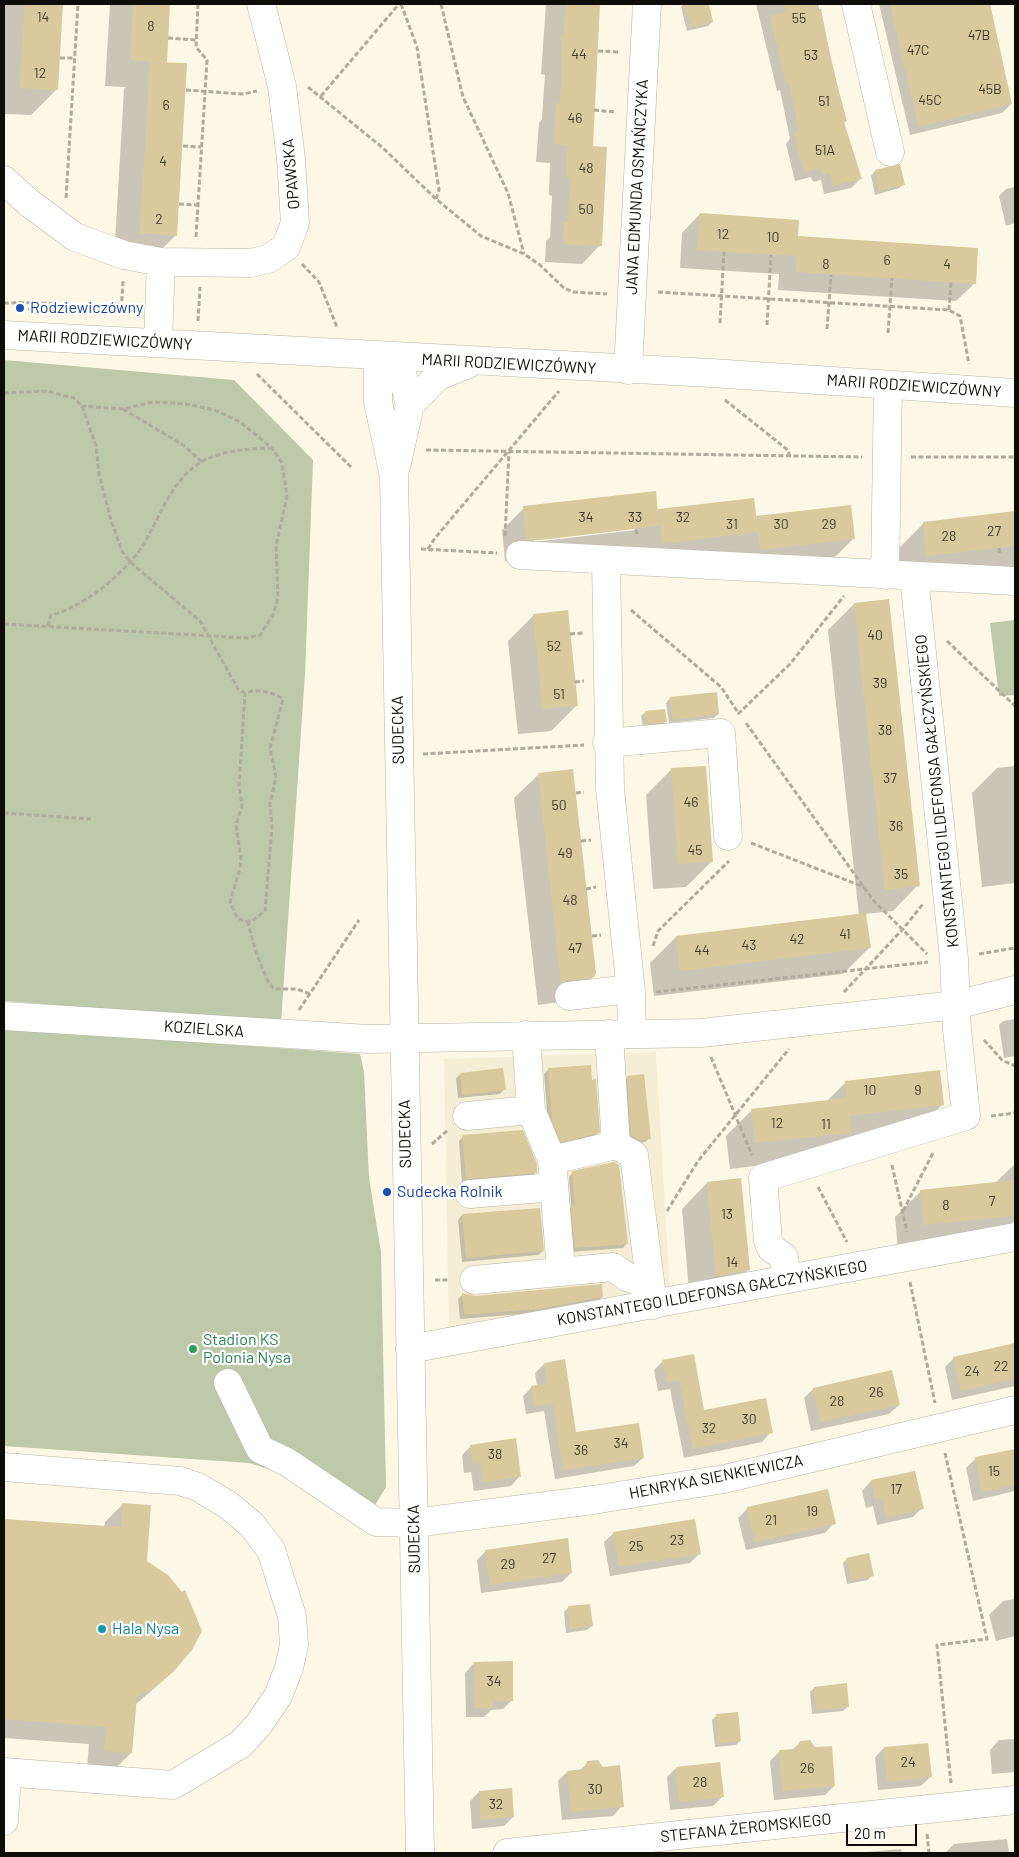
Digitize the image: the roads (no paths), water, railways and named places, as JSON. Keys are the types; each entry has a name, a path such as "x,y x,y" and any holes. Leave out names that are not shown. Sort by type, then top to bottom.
{"street":[{"name":"OPAWSKA","path":"161,262 251,263 268,259 286,247 295,223 292,159 282,86 261,4"},
{"name":"JANA EDMUNDA OSMAŃCZYKA","path":"628,370 647,4"},
{"path":"856,4 890,152"},
{"path":"4,180 52,221 75,237 124,255 161,262 158,342"},
{"name":"MARII RODZIEWICZÓWNY","path":"4,335 228,346 472,362 711,373 1015,392"},
{"name":"SUDECKA","path":"386,357 403,377 410,405 394,476"},
{"name":"SUDECKA","path":"386,357 378,402 394,476 420,1853"},
{"path":"410,405 438,376 472,362"},
{"path":"873,575 887,457 888,384"},
{"path":"512,554 873,575 1015,581"},
{"path":"606,560 607,743 614,837 631,992 620,1034 616,1144"},
{"name":"KONSTANTEGO ILDEFONSA GAŁCZYŃSKIEGO","path":"787,1278 784,1257 771,1248 768,1241 763,1178 966,1116 956,1005 954,959 914,577"},
{"path":"607,743 730,723 728,836"},
{"path":"569,996 622,990 631,992"},
{"path":"404,1039 526,1035 701,1033 835,1020 956,1005 1015,990"},
{"name":"KOZIELSKA","path":"4,1016 280,1034 404,1039"},
{"path":"526,1035 531,1110 552,1160 561,1270"},
{"path":"467,1116 531,1110"},
{"path":"552,1160 616,1144 634,1154 651,1295"},
{"path":"470,1194 554,1187"},
{"name":"KONSTANTEGO ILDEFONSA GAŁCZYŃSKIEGO","path":"410,1349 651,1295 787,1278 1015,1237"},
{"path":"474,1280 613,1266 651,1295"},
{"name":"HENRYKA SIENKIEWICZA","path":"228,1383 260,1449 287,1462 376,1522 414,1524 574,1503 724,1479 1015,1410"},
{"path":"4,1467 180,1481 198,1487 228,1505 252,1525 271,1550 292,1616 294,1645 289,1668 278,1696 259,1724 241,1744 173,1785 6,1772 4,1821"},
{"name":"STEFANA ŻEROMSKIEGO","path":"507,1853 1015,1800"}],"place":[{"name":"Rodziewiczówny","path":"20,308"},
{"name":"Sudecka Rolnik","path":"387,1192"},
{"name":"Stadion KS Polonia Nysa","path":"193,1349"},
{"name":"Hala Nysa","path":"102,1629"}]}
